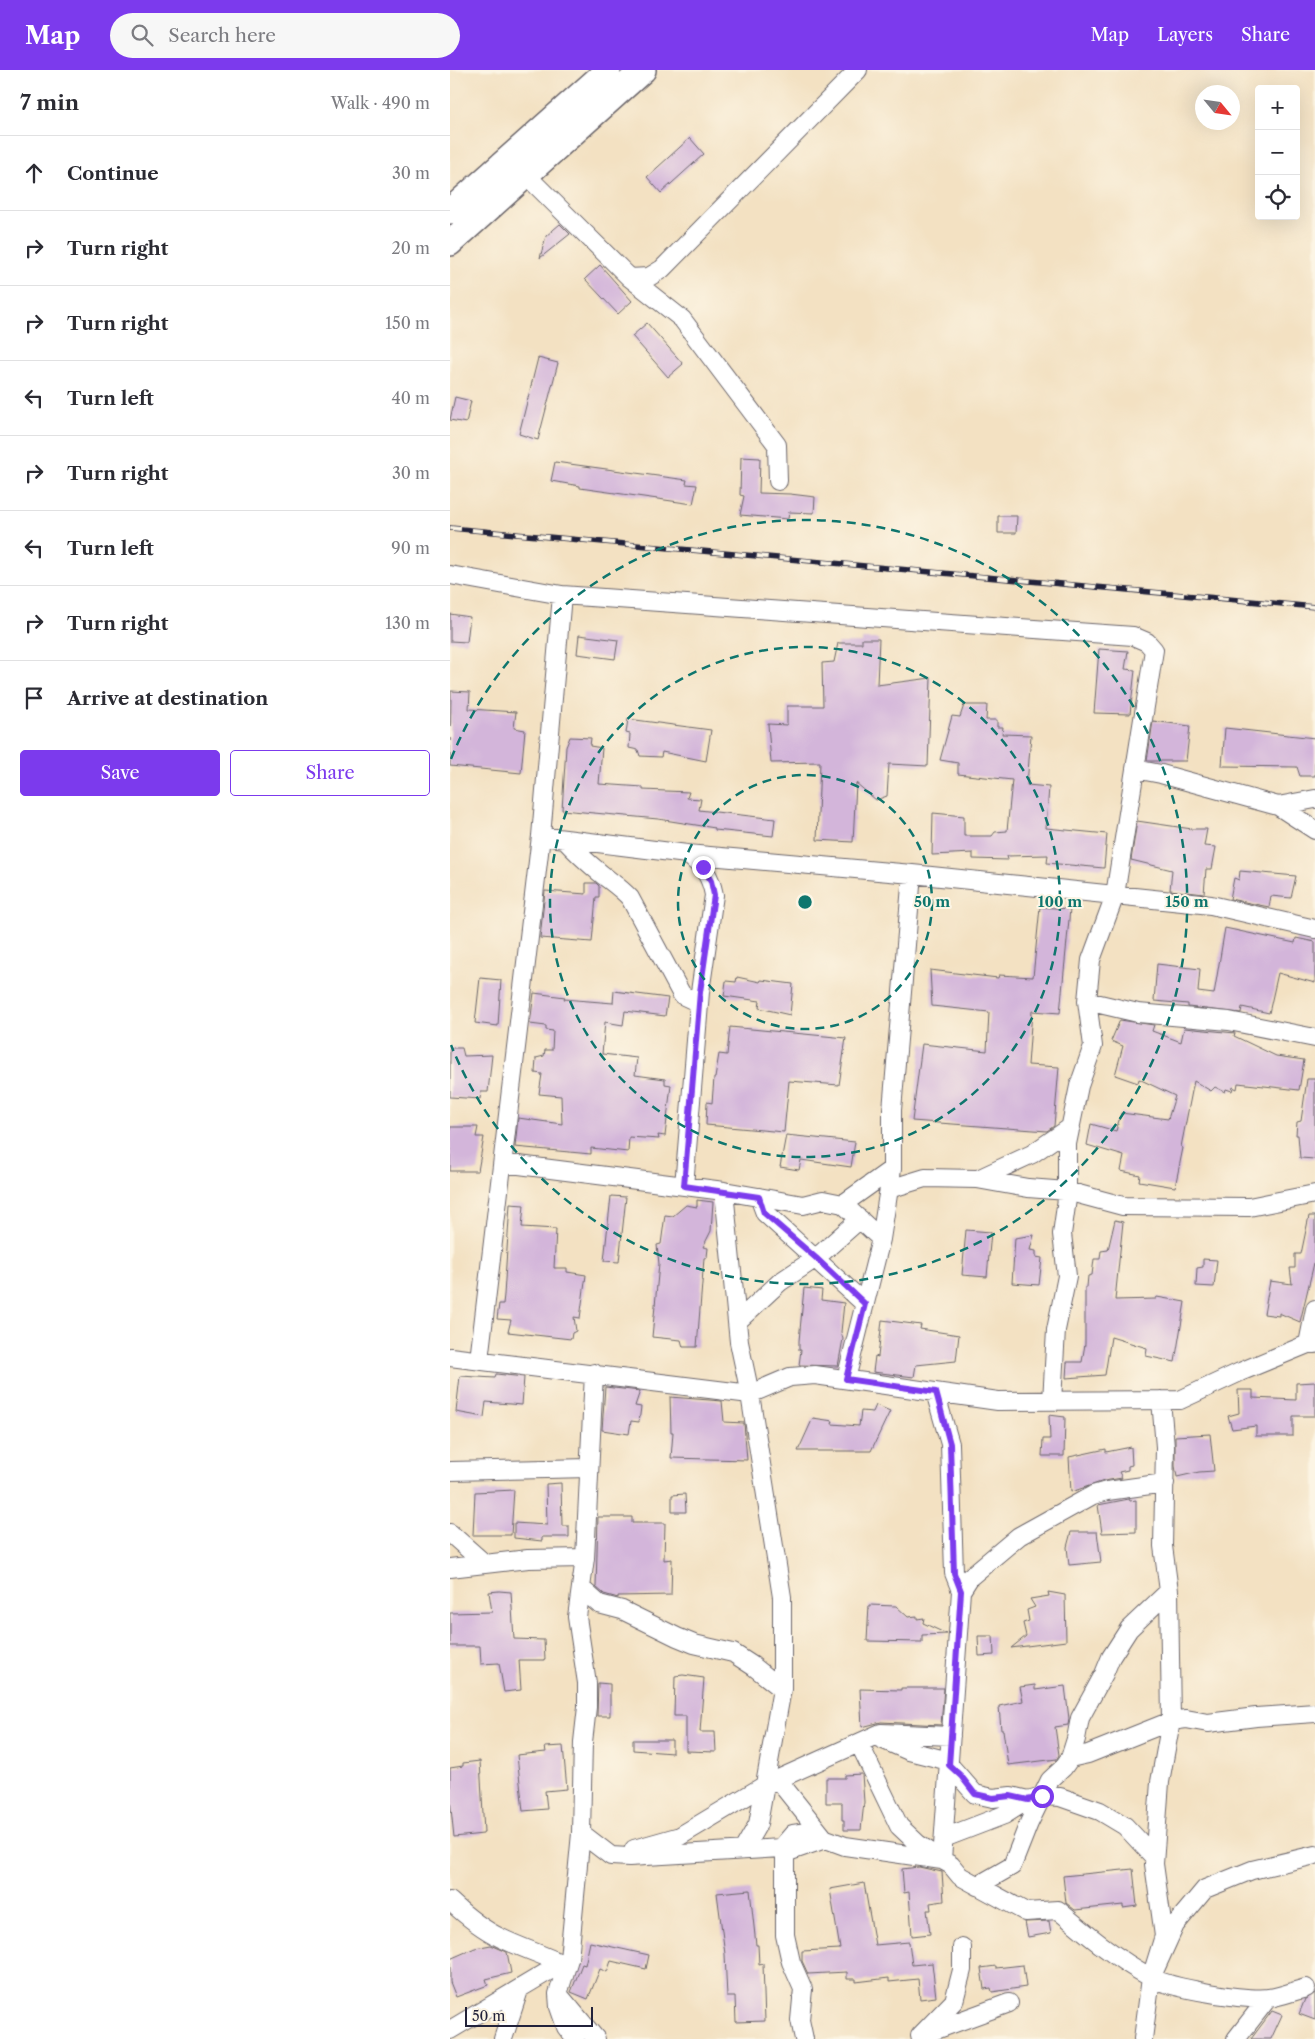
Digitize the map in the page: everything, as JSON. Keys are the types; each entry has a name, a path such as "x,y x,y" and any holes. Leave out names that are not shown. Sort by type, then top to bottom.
{"highway":[{"path":"450,211 608,70"},
{"path":"450,243 643,70"}],"street":[{"path":"630,278 649,277 662,269 858,70"},
{"path":"526,175 630,278 682,319 777,445 778,481"},
{"path":"450,575 562,595 1133,636 1147,642 1154,650 1116,895 1090,960 1087,1001 1093,1046 1079,1086 1068,1144 1067,1191 1062,1234 1067,1276 1056,1330 1052,1401"},
{"path":"480,1360 541,836 562,595"},
{"path":"1135,769 1161,774 1278,806 1315,830"},
{"path":"1278,806 1315,798"},
{"path":"541,836 687,854 912,874 1211,905 1315,929"},
{"path":"564,839 581,857 602,875 618,885 630,898 682,995 693,1007"},
{"path":"684,1186 693,1007 714,895 711,881 703,867 687,854"},
{"path":"846,1379 881,1239 892,1168 892,1110 912,874"},
{"path":"1087,1001 1138,1013 1229,1021 1315,1038"},
{"path":"978,1179 1032,1154 1071,1127"},
{"path":"502,1163 724,1191 802,1205 823,1200 843,1204 881,1239"},
{"path":"843,1204 892,1168"},
{"path":"889,1189 925,1178 978,1179 1028,1188 1067,1191 1123,1206 1249,1207 1315,1194"},
{"path":"724,1191 739,1342 750,1394 782,1597 782,1689 771,1783 758,1824 743,1850"},
{"path":"759,1197 764,1213 865,1304"},
{"path":"738,1322 780,1282 816,1258 860,1219"},
{"path":"450,1357 594,1373 750,1394 790,1377 815,1375 998,1401 1180,1400 1240,1372 1312,1344 1315,1309"},
{"path":"575,2039 566,2027 559,2007 558,1994 566,1962 581,1833 583,1742 587,1699 577,1617 585,1558 594,1373"},
{"path":"936,1392 950,1444 954,1573 961,1591 942,1860"},
{"path":"1143,2039 1152,1978 1164,1936 1154,1857 1160,1782 1171,1721 1169,1591 1163,1546 1165,1447 1160,1400"},
{"path":"450,1471 589,1468"},
{"path":"961,1591 970,1577 1019,1536 1093,1495 1107,1491 1165,1483"},
{"path":"450,1533 485,1564"},
{"path":"450,1568 528,1559 585,1558"},
{"path":"581,1588 600,1604 622,1610 685,1641 733,1653 782,1689"},
{"path":"977,1886 1012,1866 1035,1798 1070,1758 1080,1718 1111,1657 1128,1629 1169,1591"},
{"path":"1070,1758 1088,1754 1171,1721 1186,1719 1208,1723 1256,1717 1315,1713"},
{"path":"611,1856 680,1836 771,1783 881,1733 951,1736"},
{"path":"867,1739 945,1760 975,1794 993,1798 1010,1796 1060,1797 1100,1811 1125,1826 1154,1857"},
{"path":"867,1739 899,1826 918,1844 951,1865 960,1876 977,1886 1026,1912 1058,1910 1105,1950 1152,1978 1174,1986 1220,1995 1268,1998 1306,1988"},
{"path":"771,1783 825,1839 845,1846 942,1860"},
{"path":"944,1838 1004,1815 1035,1798"},
{"path":"581,1833 611,1856 629,1857 743,1850 783,1851 825,1839"},
{"path":"783,1851 784,1934 791,1962 804,1989 800,2020 804,2039"},
{"path":"1152,1978 1175,1925 1205,1890 1252,1870 1315,1855"},
{"path":"450,1901 466,1916 500,1938 566,1962"},
{"path":"917,2038 954,2001 962,1970 962,1947"},
{"path":"450,2030 566,1962"},
{"path":"503,2039 519,1990"},
{"path":"558,1994 596,2039"},
{"path":"1236,2039 1268,1998"},
{"path":"917,2038 1008,2004"}],"building":[{"path":"690,138 704,154 661,193 647,177"},
{"path":"560,224 570,234 540,258 546,236"},
{"path":"600,265 632,301 618,314 585,279"},
{"path":"647,323 683,364 668,377 632,336"},
{"path":"538,358 558,363 538,440 519,434"},
{"path":"455,397 471,401 466,423 450,420"},
{"path":"741,457 760,458 759,493 815,497 814,513 789,512 788,519 740,515 744,496 740,495"},
{"path":"555,462 687,480 686,484 697,485 693,504 580,488 580,486 551,481"},
{"path":"998,516 1017,516 1016,533 998,533"},
{"path":"450,614 470,617 467,642 450,641"},
{"path":"579,635 618,640 615,659 577,654"},
{"path":"862,639 879,639 877,685 931,678 928,766 889,764 887,796 876,800 856,783 853,842 817,840 820,762 771,763 768,724 787,725 787,706 823,706 822,663 834,662 838,643 862,643"},
{"path":"1099,649 1128,651 1125,669 1135,670 1130,714 1094,713"},
{"path":"451,691 470,692 469,709 516,712 514,728 525,730 521,773 450,766"},
{"path":"964,705 987,705 986,720 997,720 997,727 1003,727 1002,734 1031,735 1027,785 1049,787 1046,828 1107,834 1104,868 1047,863 1048,855 1007,856 1008,860 973,859 973,853 932,855 933,813 964,816 964,836 992,836 995,832 1007,831 1012,780 958,774 958,763 940,760 952,716 960,717"},
{"path":"628,719 711,730 706,761 662,752 661,757 640,756 638,750 629,748 630,734 626,733"},
{"path":"1153,721 1190,726 1186,761 1147,761"},
{"path":"1225,728 1315,738 1315,776 1300,776 1297,767 1222,766"},
{"path":"570,737 591,738 590,746 602,748 599,784 643,787 643,790 689,792 687,798 701,799 699,810 775,819 773,836 715,830 715,828 658,819 562,810 566,747"},
{"path":"1137,821 1192,829 1207,829 1204,846 1216,847 1212,869 1206,869 1204,894 1170,890 1172,870 1131,860"},
{"path":"1240,871 1296,876 1291,898 1271,896 1269,907 1230,899 1234,878 1239,880"},
{"path":"586,883 596,883 599,886 599,897 596,897 592,942 540,938 545,891 586,894"},
{"path":"1040,907 1070,909 1060,1013 1032,1011 1028,1065 1059,1067 1054,1126 1047,1131 912,1121 922,1044 987,1051 989,1012 932,1006 930,970 998,978 999,975 1033,977"},
{"path":"1225,928 1295,943 1296,938 1315,942 1315,983 1278,973 1269,1013 1242,1007 1241,1013 1188,1007 1188,1004 1154,1001 1157,964 1200,969 1198,992 1214,994"},
{"path":"737,977 760,982 761,980 793,984 790,1015 759,1008 760,1001 724,996 726,981 736,982"},
{"path":"480,978 501,980 498,1026 475,1023"},
{"path":"614,991 668,998 665,1016 625,1011 623,1025 605,1022 602,1054 637,1058 635,1075 665,1079 665,1084 671,1085 665,1136 658,1135 659,1139 629,1137 628,1152 591,1148 591,1154 515,1147 518,1118 562,1124 561,1096 539,1094 542,1074 535,1073 536,1058 544,1056 545,1050 552,1050 553,1031 546,1030 546,1026 530,1024 534,993 565,997 564,999 613,1003"},
{"path":"1120,1020 1154,1025 1152,1031 1181,1042 1184,1028 1235,1033 1234,1036 1276,1056 1304,1060 1299,1090 1238,1083 1237,1089 1233,1087 1232,1091 1226,1089 1225,1092 1215,1087 1211,1091 1194,1081 1175,1187 1139,1181 1140,1175 1121,1171 1124,1156 1087,1145 1091,1124 1116,1131 1121,1113 1168,1119 1175,1096 1139,1079 1138,1083 1115,1075 1123,1046 1111,1041"},
{"path":"730,1027 846,1038 839,1085 789,1081 784,1132 706,1125 707,1102 712,1103 714,1078 719,1054 727,1055"},
{"path":"450,1048 462,1048 464,1056 492,1055 488,1092 481,1092 480,1099 450,1097"},
{"path":"1307,1079 1315,1079 1315,1159 1300,1158 1298,1135 1296,1135 1297,1122 1301,1121"},
{"path":"450,1127 478,1127 476,1137 484,1137 478,1171 450,1171"},
{"path":"786,1135 855,1142 851,1167 801,1160 799,1170 780,1167"},
{"path":"611,1196 626,1197 619,1262 604,1261"},
{"path":"697,1200 713,1202 711,1231 703,1247 708,1248 707,1257 704,1258 697,1347 683,1347 681,1340 652,1337 659,1264 657,1245 661,1244 665,1215 673,1216 686,1205 697,1207"},
{"path":"510,1204 524,1205 522,1227 556,1229 554,1268 567,1268 567,1272 586,1275 580,1318 574,1317 576,1331 572,1333 571,1339 508,1332 511,1320 497,1319 499,1304 503,1304"},
{"path":"1309,1216 1315,1216 1315,1259 1300,1322 1279,1313 1279,1316 1264,1314 1270,1281 1292,1284 1290,1268 1295,1268 1295,1254 1301,1254"},
{"path":"1115,1220 1123,1222 1115,1300 1156,1299 1157,1297 1185,1302 1175,1362 1146,1356 1147,1348 1111,1337 1105,1375 1066,1378 1067,1362 1082,1362 1085,1344 1085,1287 1087,1287 1088,1276 1092,1275 1094,1259 1100,1259 1101,1251 1108,1250"},
{"path":"966,1230 991,1232 987,1277 962,1275"},
{"path":"1034,1235 1030,1250 1036,1251 1036,1257 1042,1258 1039,1285 1012,1283 1015,1238"},
{"path":"1203,1259 1217,1260 1214,1287 1196,1286 1197,1268 1203,1267"},
{"path":"804,1288 822,1290 821,1300 844,1303 841,1332 843,1339 838,1366 799,1365 801,1350 799,1350 799,1341"},
{"path":"882,1320 921,1325 920,1329 959,1335 956,1361 916,1365 914,1377 873,1372 875,1356 878,1357"},
{"path":"496,1374 524,1377 522,1405 486,1402 484,1417 456,1412 460,1376 495,1378"},
{"path":"1315,1382 1315,1416 1293,1416 1293,1436 1256,1436 1256,1426 1232,1429 1228,1416 1239,1413 1238,1390 1253,1390 1253,1398 1296,1400 1296,1383"},
{"path":"605,1387 640,1391 635,1406 641,1407 639,1422 631,1421 629,1434 602,1430"},
{"path":"670,1397 722,1401 724,1422 744,1423 747,1460 671,1458 673,1432 671,1432"},
{"path":"876,1405 890,1411 871,1451 798,1451 813,1418 833,1421 832,1424 859,1426 861,1411 873,1412"},
{"path":"1049,1415 1065,1417 1064,1456 1042,1456 1043,1439 1050,1439"},
{"path":"1210,1434 1214,1471 1177,1477 1175,1436"},
{"path":"1131,1447 1132,1465 1128,1466 1128,1470 1119,1472 1122,1478 1104,1481 1071,1492 1069,1457 1106,1449 1106,1452"},
{"path":"561,1483 562,1526 569,1526 569,1537 542,1537 542,1541 514,1538 514,1523 547,1525 546,1484"},
{"path":"514,1490 511,1535 473,1535 475,1492"},
{"path":"685,1494 686,1512 672,1512 672,1495"},
{"path":"1129,1499 1130,1501 1136,1500 1136,1532 1102,1533 1098,1505"},
{"path":"598,1517 632,1517 632,1523 665,1523 664,1560 672,1559 671,1595 618,1596 618,1598 604,1594 596,1587"},
{"path":"1071,1532 1097,1532 1101,1562 1069,1565 1067,1547"},
{"path":"489,1592 511,1592 514,1639 544,1640 545,1660 519,1660 521,1690 504,1692 499,1663 481,1664 480,1646 450,1646 450,1613 492,1612"},
{"path":"1048,1592 1065,1595 1066,1641 1011,1648 1026,1636 1023,1623 1029,1621 1027,1610 1035,1607 1030,1599 1049,1596"},
{"path":"869,1605 896,1606 908,1617 917,1616 917,1619 924,1618 923,1623 947,1634 922,1635 922,1642 867,1641"},
{"path":"978,1636 993,1636 994,1655 979,1656"},
{"path":"683,1675 704,1678 700,1732 715,1732 716,1752 686,1751 686,1716 674,1716 675,1676"},
{"path":"598,1683 610,1684 610,1716 597,1716"},
{"path":"1035,1685 1035,1690 1065,1686 1069,1719 1068,1725 1055,1727 1059,1755 1057,1759 1008,1765 1003,1730 1001,1730 999,1706 1023,1701 1020,1687"},
{"path":"901,1688 944,1688 941,1725 881,1722 862,1727 860,1689 901,1690"},
{"path":"633,1740 672,1740 672,1753 633,1750"},
{"path":"563,1746 567,1789 545,1791 547,1809 523,1811 517,1755 546,1752 545,1747"},
{"path":"480,1761 484,1832 483,1834 454,1837 450,1799 450,1768 463,1766 463,1763"},
{"path":"862,1774 864,1802 861,1830 844,1830 842,1803 826,1803 826,1778 845,1778 845,1775"},
{"path":"919,1867 942,1872 944,1901 930,1903 931,1910 927,1910 930,1934 912,1936 909,1892 904,1893 902,1869"},
{"path":"1133,1869 1137,1906 1123,1908 1123,1905 1075,1910 1066,1903 1063,1876"},
{"path":"864,1883 875,1945 909,1942 912,1965 932,1963 936,1997 920,1999 918,1979 889,1982 889,1978 856,1982 856,1979 847,1979 847,1972 808,1974 802,1961 802,1951 840,1949 830,1889"},
{"path":"750,1890 759,1965 763,1964 765,2021 736,2022 735,1997 727,1997 725,1954 717,1893"},
{"path":"1049,1921 1051,1933 1028,1937 1025,1922"},
{"path":"590,1942 649,1955 646,1969 611,1961 607,1972 600,1969 588,1999 571,1992 582,1964 585,1965"},
{"path":"491,1945 507,1952 511,1973 486,1979 488,1985 456,1997 450,1982 450,1959 475,1948"},
{"path":"1023,1965 1026,1987 992,1992 991,1988 984,1989 981,1968"},
{"path":"1315,1993 1315,2020 1299,2014 1305,1999"},
{"path":"1272,2011 1282,2015 1271,2039 1251,2039"}],"railway":[{"path":"450,528 1315,607"}],"route":[{"path":"703,867 711,881 714,895 700,992 684,1186 759,1197 764,1213 865,1304 846,1379 936,1392 950,1444 954,1573 961,1591 949,1765 961,1776 975,1794 993,1798 1010,1796 1028,1800 1042,1796"}]}
